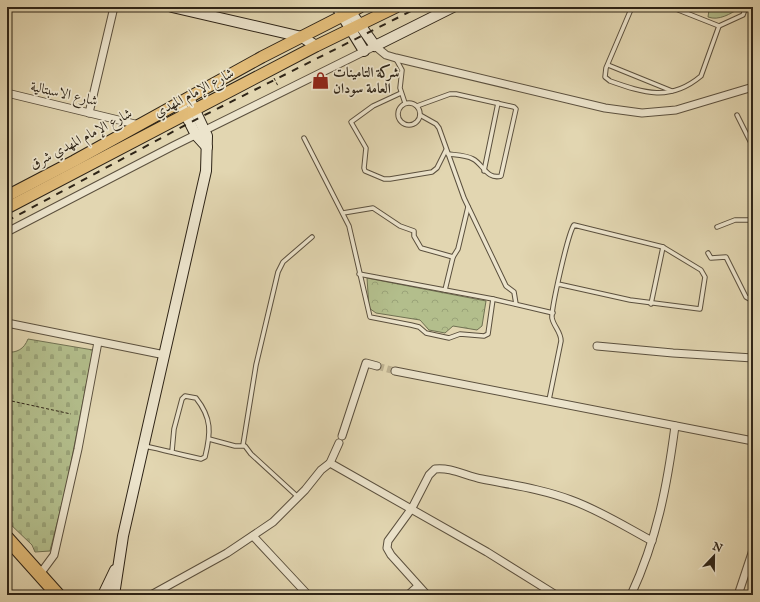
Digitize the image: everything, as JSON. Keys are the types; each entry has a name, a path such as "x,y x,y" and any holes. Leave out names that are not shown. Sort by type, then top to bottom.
{"highway":[{"path":"7,538 58,595"}],"main road":[{"path":"172,7 302,37 316,46"},
{"name":"شارع الإمام المهدي","path":"7,208 316,46 396,7"},
{"path":"355,27 375,46 453,7"},
{"path":"347,10 364,51"},
{"name":"شارع الإمام المهدي شرق","path":"9,193 184,101 302,37 347,10"},
{"path":"112,593 206,171 207,147 191,112 184,101"}],"street":[{"path":"89,113 114,7"},
{"path":"7,232 375,46 386,55 396,58 605,108 642,113 676,110 753,87"},
{"name":"شارع الاسبتالية","path":"7,93 139,124"},
{"path":"7,323 165,355"},
{"path":"40,574 54,555 78,449 98,342"},
{"path":"597,346 753,358"},
{"path":"151,595 252,536 273,522 298,497 321,470 330,463 341,439 361,382 364,366 366,364 377,366"},
{"path":"395,371 753,441"},
{"path":"631,595 643,569 652,541 668,479 675,426"},
{"path":"330,463 412,508 556,595"},
{"path":"426,595 391,555 387,548 388,541 412,508 429,475 435,469 443,468 480,479 532,489 570,499 590,507 652,541"},
{"path":"252,536 308,595"},
{"path":"738,595 753,550"},
{"path":"408,595 418,586"}],"lane":[{"path":"632,7 608,65 605,77 610,81 643,92 655,94 673,92 701,76 719,26 743,15 746,7"},
{"path":"671,7 719,26"},
{"path":"396,58 402,70 400,88 405,104"},
{"path":"608,65 673,92"},
{"path":"401,93 373,106 351,122 366,148 365,172 384,179 432,172 437,168 446,150"},
{"path":"417,106 450,94 514,107 516,111 502,176 499,177 484,171 472,158 448,154"},
{"path":"412,103 417,106 420,115 418,121 413,125 404,124 399,119 398,113 400,107 405,104 412,103"},
{"path":"484,171 498,103"},
{"path":"420,115 436,124 468,207 506,286 514,292 516,304"},
{"path":"737,115 753,147"},
{"path":"748,137 753,134"},
{"path":"304,138 349,226 370,317 419,327 426,333 449,338 460,334 487,336 493,299"},
{"path":"445,290 453,257 458,250 468,207"},
{"path":"343,213 373,208 400,226 414,232 414,236 421,248 453,257"},
{"path":"716,227 735,220 753,220"},
{"path":"549,400 561,341 561,336 552,318 558,284 574,225 663,247 704,273 705,277 700,307 697,308 651,304 558,284"},
{"path":"243,445 256,365 278,272 283,262 312,236"},
{"path":"651,304 663,247"},
{"path":"708,253 711,258 726,257 746,297 753,301"},
{"path":"359,274 493,299 553,313"},
{"path":"144,446 172,451 201,459 204,457 209,439 209,426 205,409 196,398 185,396 182,399 174,430 172,451"},
{"path":"209,439 235,446 243,445"},
{"path":"243,445 298,497"}],"path":[{"path":"7,400 71,414"}],"green space":[{"path":"701,7 740,8 724,16 712,18 708,17 709,10"},
{"path":"367,278 486,301 482,326 477,330 453,326 445,333 429,330 420,320 376,313 369,308"},
{"path":"28,339 93,350 66,488 50,551 35,552 32,545 7,521 7,352 20,350"}],"tunnel":[{"path":"377,366 395,371"}],"railway":[{"path":"7,221 191,122 419,7"}],"place":[{"name":"شركة التامينات العامة سودان","path":"320,81"}]}
